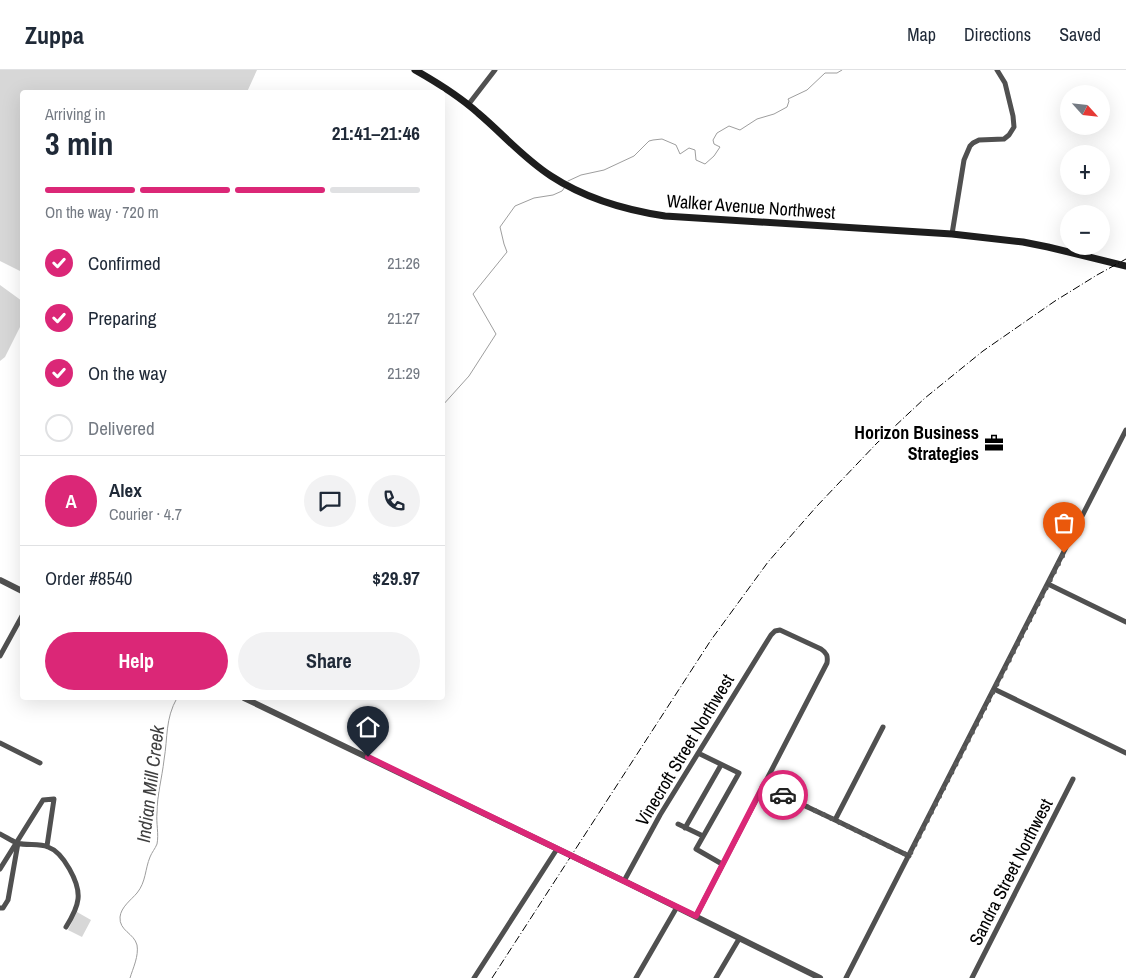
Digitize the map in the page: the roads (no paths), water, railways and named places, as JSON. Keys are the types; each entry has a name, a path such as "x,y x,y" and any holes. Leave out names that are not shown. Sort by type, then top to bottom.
{"main road":[{"name":"Walker Avenue Northwest","path":"415,70 449,90 480,114 521,154 560,182 605,203 624,209 665,216 952,234 1023,242 1126,266"}],"street":[{"path":"468,105 495,70"},
{"path":"952,234 964,160 970,146 979,140 1004,139 1014,127 1005,83 997,70"},
{"path":"846,978 1126,430"},
{"path":"0,580 20,590"},
{"path":"1048,584 1126,622"},
{"path":"0,656 20,620"},
{"name":"Vinecroft Street Northwest","path":"624,881 660,815 771,635 775,631 780,630 821,649 828,657 827,663 763,786"},
{"path":"994,689 1126,753"},
{"path":"248,700 677,906 820,978"},
{"path":"835,820 883,727"},
{"path":"0,743 40,763"},
{"path":"698,753 738,773 696,849 722,864"},
{"path":"685,828 722,764"},
{"name":"Sandra Street Northwest","path":"972,978 1073,779"},
{"path":"696,916 763,786 909,856"},
{"path":"0,868 43,800 54,799 47,846"},
{"path":"678,824 703,836"},
{"path":"0,834 17,843 47,846 57,852 65,862 74,878 78,898 75,910 66,928"},
{"path":"0,908 3,908 8,900 17,843"},
{"path":"474,978 557,849"},
{"path":"636,978 677,906"},
{"path":"716,978 739,938"}],"waterway":[{"name":"Indian Mill Creek","path":"568,181 581,175 604,170 634,156 649,141 653,140 662,139 676,145 680,154 689,148 695,150 696,160 705,164 720,147 714,144 713,140 717,133 729,126 740,130 757,119 774,114 787,107 788,99 807,90 825,73 837,73 842,70"},
{"name":"Indian Mill Creek","path":"445,403 469,376 496,334 473,294 507,252 500,227 515,206 534,198 553,195 562,191 565,187"},
{"name":"Indian Mill Creek","path":"130,978 136,958 137,945 122,926 120,917 124,907 140,889 150,857 157,844 158,800 170,713 176,700"}],"railway":[{"path":"492,978 711,640 768,562 817,506 877,443 925,398 983,351 1055,301 1126,259"}],"place":[{"name":"Horizon Business Strategies","path":"994,443"}]}
